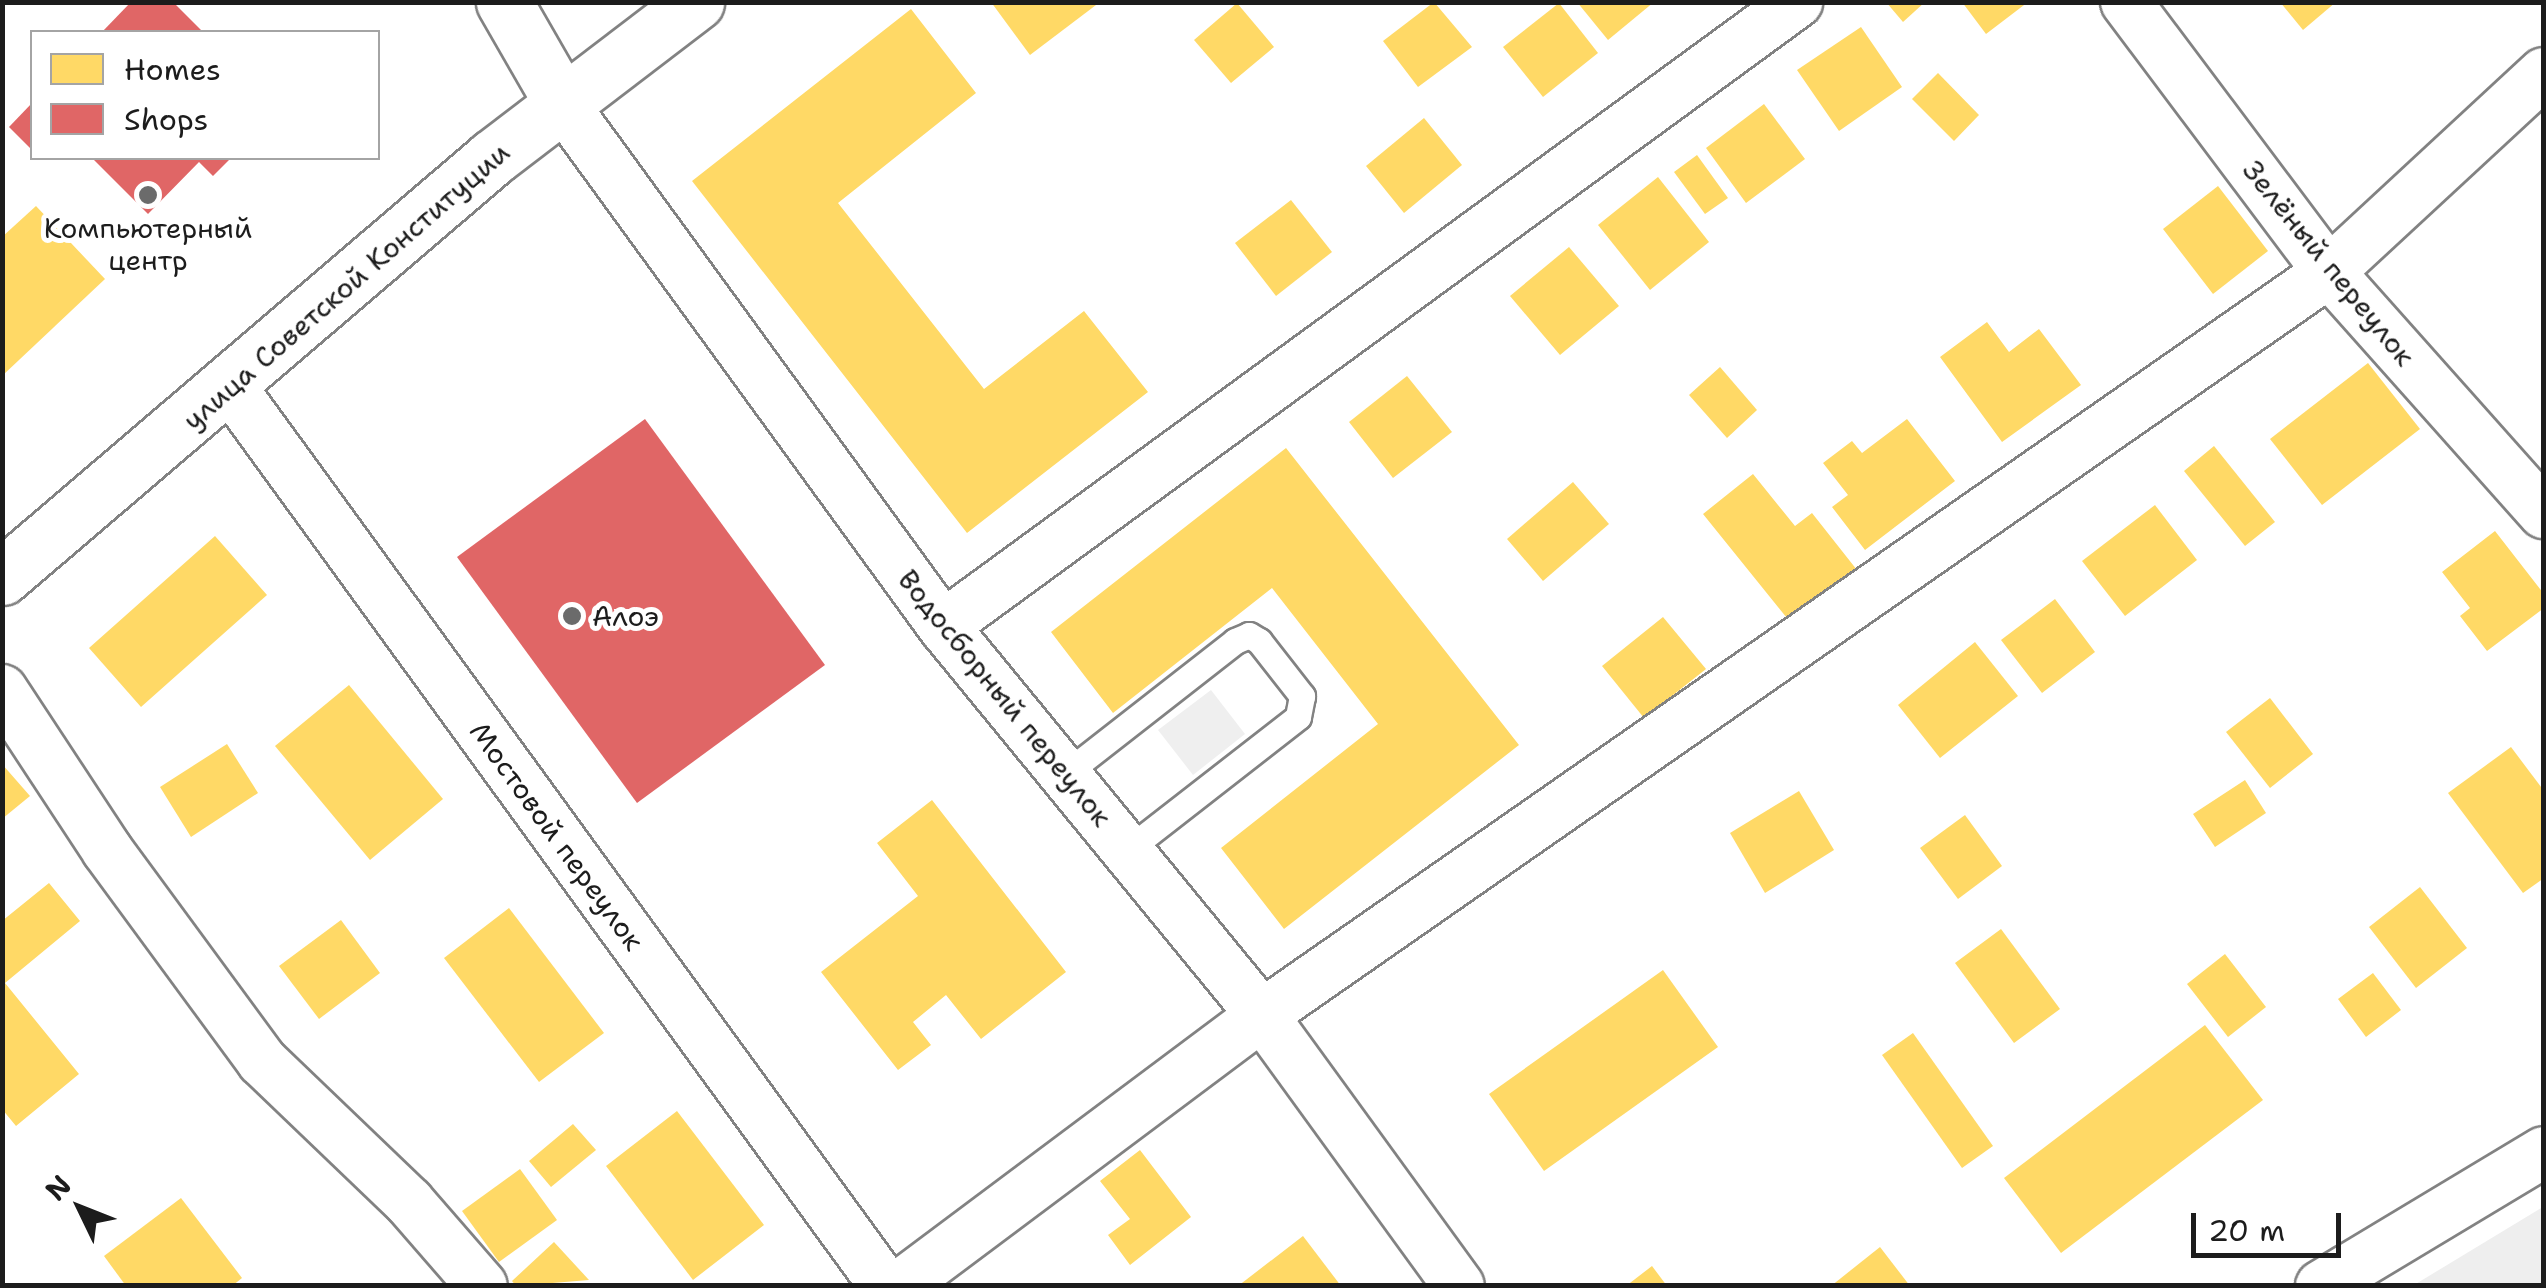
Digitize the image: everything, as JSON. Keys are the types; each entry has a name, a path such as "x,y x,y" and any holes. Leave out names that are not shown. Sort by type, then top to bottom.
{"main road":[{"path":"504,2 562,103"},
{"name":"улица Советской Конституции","path":"2,577 562,103 696,2"}],"street":[{"path":"944,626 1798,2"},
{"name":"Зелёный переулок","path":"2126,2 2329,272 2544,514"},
{"path":"900,1286 1262,1015 2329,272 2544,73"},
{"name":"Водосборный переулок","path":"562,103 944,626 1262,1015 1459,1286"},
{"name":"Мостовой переулок","path":"230,386 884,1286"},
{"path":"2,690 107,850 262,1062 409,1202 482,1286"},
{"path":"2321,1286 2544,1152"}],"lane":[{"path":"1065,774 1236,641 1248,636 1259,641 1302,696 1298,717 1127,850"}],"shaded area":[{"path":"1211,690 1245,734 1193,775 1158,730"},
{"path":"2543,1207 2543,1285 2414,1285"}],"building: Homes":[{"path":"991,2 1100,2 1030,55"},
{"path":"1434,2 1472,47 1418,87 1383,41"},
{"path":"1577,2 1654,2 1608,40"},
{"path":"1886,2 1925,2 1903,22"},
{"path":"1962,2 2028,2 1986,34"},
{"path":"2280,2 2336,2 2303,30"},
{"path":"1237,3 1274,47 1231,83 1194,40"},
{"path":"1559,3 1598,53 1543,97 1503,47"},
{"path":"911,9 976,93 838,203 984,389 1084,311 1148,392 967,533 692,181"},
{"path":"1861,27 1902,87 1839,131 1797,70"},
{"path":"1938,73 1979,115 1954,141 1912,99"},
{"path":"1764,104 1805,159 1746,203 1706,148"},
{"path":"1424,118 1462,165 1404,213 1366,166"},
{"path":"1697,155 1728,198 1705,214 1674,172"},
{"path":"1658,177 1709,242 1650,290 1598,225"},
{"path":"2218,186 2268,251 2213,294 2163,229"},
{"path":"1291,200 1332,252 1276,296 1235,243"},
{"path":"36,206 105,279 2,376 2,237"},
{"path":"1569,247 1619,306 1560,355 1510,296"},
{"path":"1987,322 2009,352 2039,329 2081,385 2002,442 1940,357"},
{"path":"2368,363 2420,429 2322,505 2270,439"},
{"path":"1720,367 1757,410 1727,438 1689,395"},
{"path":"1407,376 1452,432 1393,478 1349,422"},
{"path":"1907,419 1955,481 1865,550 1832,507 1848,495 1823,463 1852,441 1862,453"},
{"path":"2214,446 2275,522 2245,546 2184,471"},
{"path":"1286,448 1519,745 1284,929 1221,848 1378,724 1272,588 1113,713 1051,632"},
{"path":"1753,474 1795,526 1812,513 1857,570 1791,623 1703,514"},
{"path":"1573,482 1609,524 1543,581 1507,539"},
{"path":"2155,505 2197,560 2125,616 2082,561"},
{"path":"2495,531 2544,594 2544,608 2487,651 2460,616 2470,608 2442,572"},
{"path":"215,536 267,595 141,707 89,648"},
{"path":"2055,599 2095,652 2042,693 2001,640"},
{"path":"1663,617 1706,669 1644,718 1602,666"},
{"path":"1975,642 2018,696 1940,758 1898,705"},
{"path":"349,685 443,799 370,860 275,746"},
{"path":"2270,698 2313,754 2270,788 2226,732"},
{"path":"227,744 258,793 191,837 160,787"},
{"path":"2511,747 2544,791 2544,878 2523,893 2448,793"},
{"path":"2,764 30,796 2,819"},
{"path":"2245,780 2266,813 2215,847 2193,814"},
{"path":"1799,791 1834,850 1765,893 1730,833"},
{"path":"932,800 1066,972 981,1039 946,995 913,1022 931,1045 898,1070 821,972 918,896 877,843"},
{"path":"1965,815 2002,866 1958,899 1920,848"},
{"path":"49,883 80,921 5,983 79,1074 16,1126 2,1109 2,921"},
{"path":"2420,887 2467,948 2416,988 2369,927"},
{"path":"509,908 604,1033 539,1082 444,958"},
{"path":"341,920 380,973 319,1019 279,966"},
{"path":"2001,929 2060,1009 2014,1043 1955,963"},
{"path":"2225,954 2266,1007 2228,1037 2187,984"},
{"path":"1663,970 1718,1047 1544,1171 1489,1094"},
{"path":"2373,973 2401,1010 2366,1037 2338,999"},
{"path":"2205,1025 2263,1100 2061,1253 2004,1178"},
{"path":"1913,1033 1993,1146 1962,1168 1882,1055"},
{"path":"677,1111 764,1225 693,1280 606,1166"},
{"path":"573,1124 596,1150 551,1187 529,1161"},
{"path":"1140,1150 1191,1217 1130,1265 1108,1235 1130,1219 1100,1181"},
{"path":"520,1169 557,1220 499,1262 462,1211"},
{"path":"181,1198 242,1278 232,1286 126,1286 104,1256"},
{"path":"1303,1236 1341,1286 1238,1286"},
{"path":"554,1242 589,1280 516,1286 512,1281"},
{"path":"1880,1247 1910,1286 1831,1286"},
{"path":"1652,1266 1667,1286 1626,1286"}],"building: Shops":[{"path":"131,2 173,2 201,30 104,30"},
{"name":"Компьютерный центр","path":"30,105 30,148 9,127"},
{"name":"Компьютерный центр","path":"94,160 229,160 213,176 199,162 148,214"},
{"path":"645,419 825,665 637,803 457,557"}],"place":[{"name":"Компьютерный центр","path":"148,195"},
{"name":"Алоэ","path":"572,616"}]}
